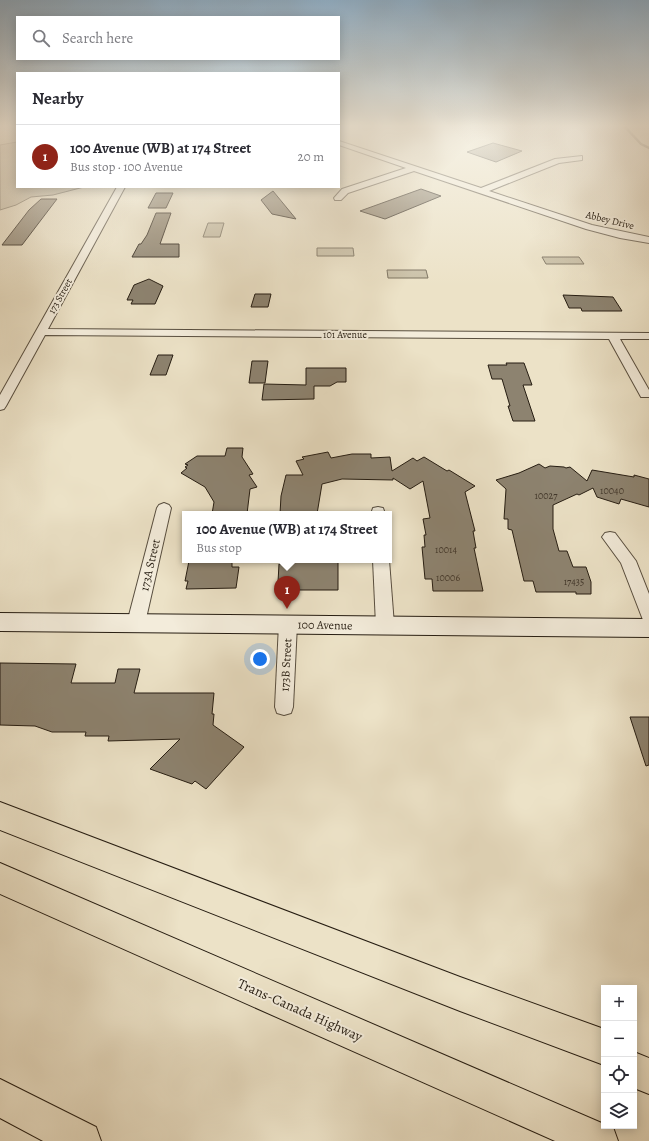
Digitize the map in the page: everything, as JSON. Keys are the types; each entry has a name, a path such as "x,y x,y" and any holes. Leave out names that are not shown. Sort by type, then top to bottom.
{"highway":[{"path":"0,816 460,994 601,1046"},
{"name":"Trans-Canada Highway","path":"0,878 599,1141"},
{"path":"460,994 601,1056"},
{"path":"637,1059 649,1063"},
{"path":"637,1071 649,1076"},
{"path":"0,1098 82,1141"}],"street":[{"path":"338,198 346,191 378,180"},
{"name":"Abbey Drive","path":"451,180 604,231 649,240"},
{"path":"481,190 507,180"},
{"name":"173 Street","path":"0,406 119,188"},
{"name":"101 Avenue","path":"40,332 649,336"},
{"path":"613,336 646,394"},
{"name":"173A Street","path":"136,623 164,508"},
{"path":"610,536 628,561 649,615"},
{"path":"381,563 385,625"},
{"name":"100 Avenue","path":"0,622 649,628"},
{"name":"173B Street","path":"284,707 288,624"}],"shaded area":[{"path":"0,180 16,180 16,188 80,188 53,195 31,197 16,205 0,210"},
{"path":"208,223 224,223 220,237 203,237"},
{"path":"317,248 353,248 354,256 317,256"},
{"path":"542,257 579,257 584,264 546,264"},
{"path":"387,270 426,270 428,278 388,278"}],"building":[{"path":"421,189 441,196 385,219 360,211"},
{"path":"273,191 296,219 272,214 261,200"},
{"path":"156,193 173,193 166,208 148,208"},
{"path":"41,199 57,199 22,245 2,245 29,210"},
{"path":"156,213 171,213 160,244 179,244 179,257 132,257 139,244 141,244 147,235"},
{"path":"149,279 163,286 155,304 131,304 133,300 127,300 134,285"},
{"path":"255,294 271,294 268,307 251,307"},
{"path":"563,295 613,297 622,311 582,311 581,308 569,308"},
{"path":"158,355 173,355 166,375 150,375"},
{"path":"252,361 268,361 265,383 249,383"},
{"path":"506,363 524,363 532,385 523,385 535,421 513,421 502,379 492,379 488,365 507,365"},
{"path":"306,368 346,368 346,382 337,382 330,386 314,386 314,399 262,400 264,384 306,385"},
{"path":"227,448 243,448 242,457 253,474 249,475 257,487 250,489 247,511 212,511 214,502 205,487 181,473 187,468 185,467 188,465 185,464 197,456 225,456"},
{"path":"328,452 331,458 352,454 371,454 371,458 390,457 392,471 413,458 417,461 424,457 475,486 465,492 475,531 473,531 476,548 474,548 483,591 433,591 432,579 425,579 422,547 425,547 424,535 426,535 423,519 430,518 423,481 410,489 393,478 393,480 342,479 322,484 318,511 280,511 281,496 286,475 303,475 296,461 304,459 302,457"},
{"path":"539,464 545,468 550,466 570,467 587,481 592,470 634,477 634,475 649,479 649,507 621,499 619,504 597,497 593,488 553,505 553,529 559,551 567,551 573,567 586,567 591,582 591,594 576,594 576,592 536,592 533,581 524,581 512,530 508,529 508,519 504,519 506,489 496,480 519,473"},
{"path":"189,563 232,563 232,567 239,567 236,588 186,589 188,581 185,581"},
{"path":"338,563 338,590 282,590 282,582 278,582 279,564"},
{"path":"0,663 76,664 71,683 115,683 118,669 140,669 134,693 214,693 212,714 214,714 213,725 244,747 206,789 195,781 192,784 150,769 180,739 108,741 109,736 85,736 86,732 52,732 35,726 0,725"},
{"path":"630,717 649,717 649,765 646,766"}],"place":[{"name":"100 Avenue (WB) at 174 Street","path":"287,609"}]}
